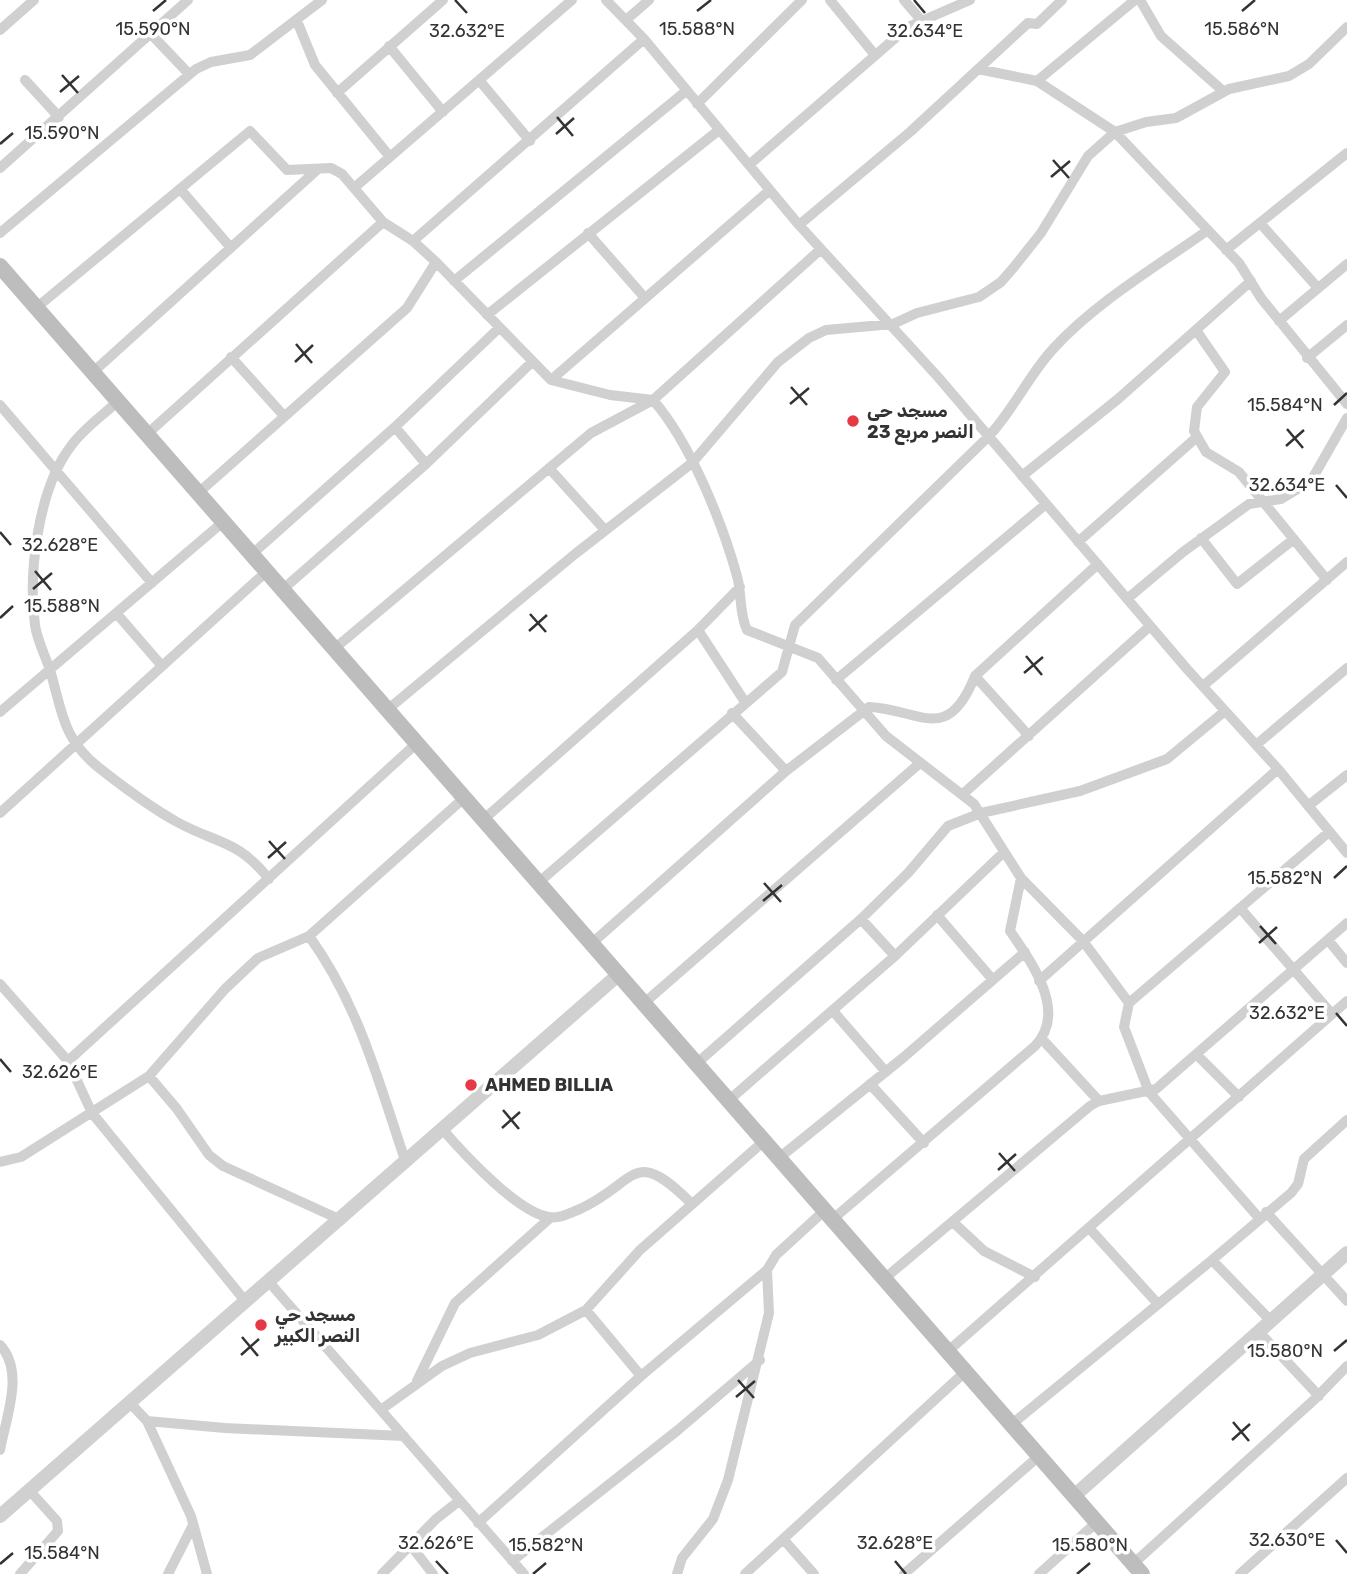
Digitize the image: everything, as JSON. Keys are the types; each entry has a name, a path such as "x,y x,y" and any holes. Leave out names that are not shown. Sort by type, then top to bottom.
{"main road":[{"path":"0,266 1137,1569"}],"street":[{"path":"0,30 34,0"},
{"path":"0,168 188,0"},
{"path":"0,233 189,74 211,62 250,55 321,0"},
{"path":"337,93 443,0"},
{"path":"354,188 572,0"},
{"path":"606,0 643,39 799,225 892,324 1127,599 1278,769 1347,853"},
{"path":"626,20 649,0"},
{"path":"697,104 802,0"},
{"path":"830,0 875,55"},
{"path":"904,0 921,20"},
{"path":"749,165 875,55 921,20 970,0"},
{"path":"799,225 910,132 1028,23 1037,24 1062,0"},
{"path":"1037,81 1138,0 1161,36 1223,91"},
{"path":"297,21 310,57 390,157"},
{"path":"387,710 605,530 692,463 793,348 826,330 892,324 917,313 971,301 1001,282 1041,233 1083,162 1115,132 1146,122 1176,118 1223,91 1295,72 1347,27"},
{"path":"150,33 189,74"},
{"path":"412,241 530,141 643,39"},
{"path":"389,46 443,111"},
{"path":"978,69 1037,81 1115,132 1226,250 1307,358 1347,404"},
{"path":"25,80 59,117"},
{"path":"479,80 530,141"},
{"path":"454,281 686,91"},
{"path":"487,315 719,130"},
{"path":"36,308 181,190 247,131 255,133 287,170 336,170 383,222 412,241 436,262 551,380 610,395 653,400 673,424 722,532 740,587 747,629 818,658 886,737 963,794 981,813 1021,878 1083,941 1129,1003"},
{"path":"1226,250 1347,153"},
{"path":"92,373 318,169"},
{"path":"181,190 232,248"},
{"path":"551,380 770,190"},
{"path":"146,435 383,222"},
{"path":"1260,223 1318,288"},
{"path":"538,883 783,671 790,647 789,636 794,625 989,436 1008,415 1047,356 1076,326 1208,230"},
{"path":"589,233 645,299"},
{"path":"334,649 591,433 653,400 821,249"},
{"path":"197,494 407,308 436,262"},
{"path":"1279,321 1347,264"},
{"path":"1022,476 1118,399 1251,281"},
{"path":"1307,358 1347,325"},
{"path":"251,555 395,427 499,328"},
{"path":"1196,330 1226,372 1198,407 1193,426 1197,437 1211,456 1235,468 1327,580"},
{"path":"231,357 284,416"},
{"path":"282,590 426,464 532,362"},
{"path":"117,402 71,445 56,471 41,521 32,581 35,627 50,671 60,716 76,746 99,767 164,815 198,834 227,841 254,860 269,879"},
{"path":"0,405 152,583"},
{"path":"1127,599 1201,538 1249,504 1281,499 1311,481 1347,418"},
{"path":"395,427 426,464"},
{"path":"1078,542 1197,437"},
{"path":"549,468 605,530"},
{"path":"836,680 1046,504"},
{"path":"0,712 223,522"},
{"path":"1201,538 1237,584 1294,538"},
{"path":"1203,686 1347,562"},
{"path":"591,944 786,771 861,710 873,707 926,721 939,719 966,696 975,676 1098,564"},
{"path":"0,813 266,572"},
{"path":"483,820 698,630 740,587"},
{"path":"117,614 162,666"},
{"path":"963,794 1150,625"},
{"path":"698,630 745,702"},
{"path":"1256,745 1347,668"},
{"path":"975,676 1028,736"},
{"path":"696,1064 860,919 908,873 942,830 981,813 1080,791 1167,759 1225,711"},
{"path":"732,713 786,771"},
{"path":"68,1061 417,743"},
{"path":"643,1004 920,763"},
{"path":"1039,981 1278,769"},
{"path":"1308,806 1347,775"},
{"path":"0,1162 20,1157 149,1076 226,989 258,958 287,943 309,936 464,798"},
{"path":"1329,832 1129,1003 1124,1027 1149,1092 1347,1301"},
{"path":"728,1101 895,956 1004,852"},
{"path":"677,1574 682,1559 713,1519 728,1480 760,1360 769,1313 767,1270 770,1262 924,1143 1042,1039 1048,1028 1050,1012 1039,981 1010,929 1021,878"},
{"path":"1241,909 1332,1014"},
{"path":"937,915 993,979"},
{"path":"860,919 895,956"},
{"path":"884,1279 1099,1101 1149,1092 1197,1055 1347,923"},
{"path":"309,936 335,972 358,1023 406,1163"},
{"path":"1328,940 1347,963"},
{"path":"779,1158 886,1072 1025,952"},
{"path":"0,1516 618,975"},
{"path":"0,984 68,1061 92,1113 246,1302"},
{"path":"947,1352 1347,1001"},
{"path":"833,1011 886,1072"},
{"path":"1042,1039 1099,1101"},
{"path":"1197,1055 1239,1097"},
{"path":"149,1076 177,1109 209,1155 223,1166 341,1220"},
{"path":"870,1084 924,1143"},
{"path":"1012,1424 1296,1188 1301,1163 1308,1153 1347,1120"},
{"path":"443,1130 471,1162 534,1212 550,1218 563,1216 603,1198 633,1174 648,1170 666,1178 691,1202"},
{"path":"382,1409 416,1382 470,1353 538,1335 586,1310 640,1250 691,1202 764,1141"},
{"path":"416,1382 455,1303 550,1218"},
{"path":"954,1223 984,1251 1035,1276"},
{"path":"1090,1229 1157,1304"},
{"path":"1074,1496 1347,1253"},
{"path":"1212,1260 1272,1322"},
{"path":"478,1523 641,1376 767,1270"},
{"path":"270,1282 524,1574"},
{"path":"586,1310 641,1376"},
{"path":"1260,1333 1319,1396"},
{"path":"0,1345 9,1354 14,1376 0,1450"},
{"path":"512,1561 678,1430 760,1360"},
{"path":"1137,1569 1319,1396 1347,1366"},
{"path":"745,1574 966,1371"},
{"path":"130,1403 146,1421 191,1516 207,1574"},
{"path":"146,1421 225,1428 404,1436"},
{"path":"904,1574 1039,1456"},
{"path":"1240,1574 1347,1478"},
{"path":"20,1574 58,1531 57,1521 29,1490"},
{"path":"382,1574 412,1547 436,1519 459,1501"},
{"path":"1039,1574 1097,1522"},
{"path":"168,1574 192,1527"},
{"path":"784,1540 814,1574"},
{"path":"412,1547 433,1574"},
{"path":"920,1574 923,1557"}],"place":[{"name":"مسجد حي النصر مربع 23","path":"853,421"},
{"name":"AHMED BILLIA","path":"471,1085"},
{"name":"مسجد حي النصر الكبير","path":"261,1325"}]}
